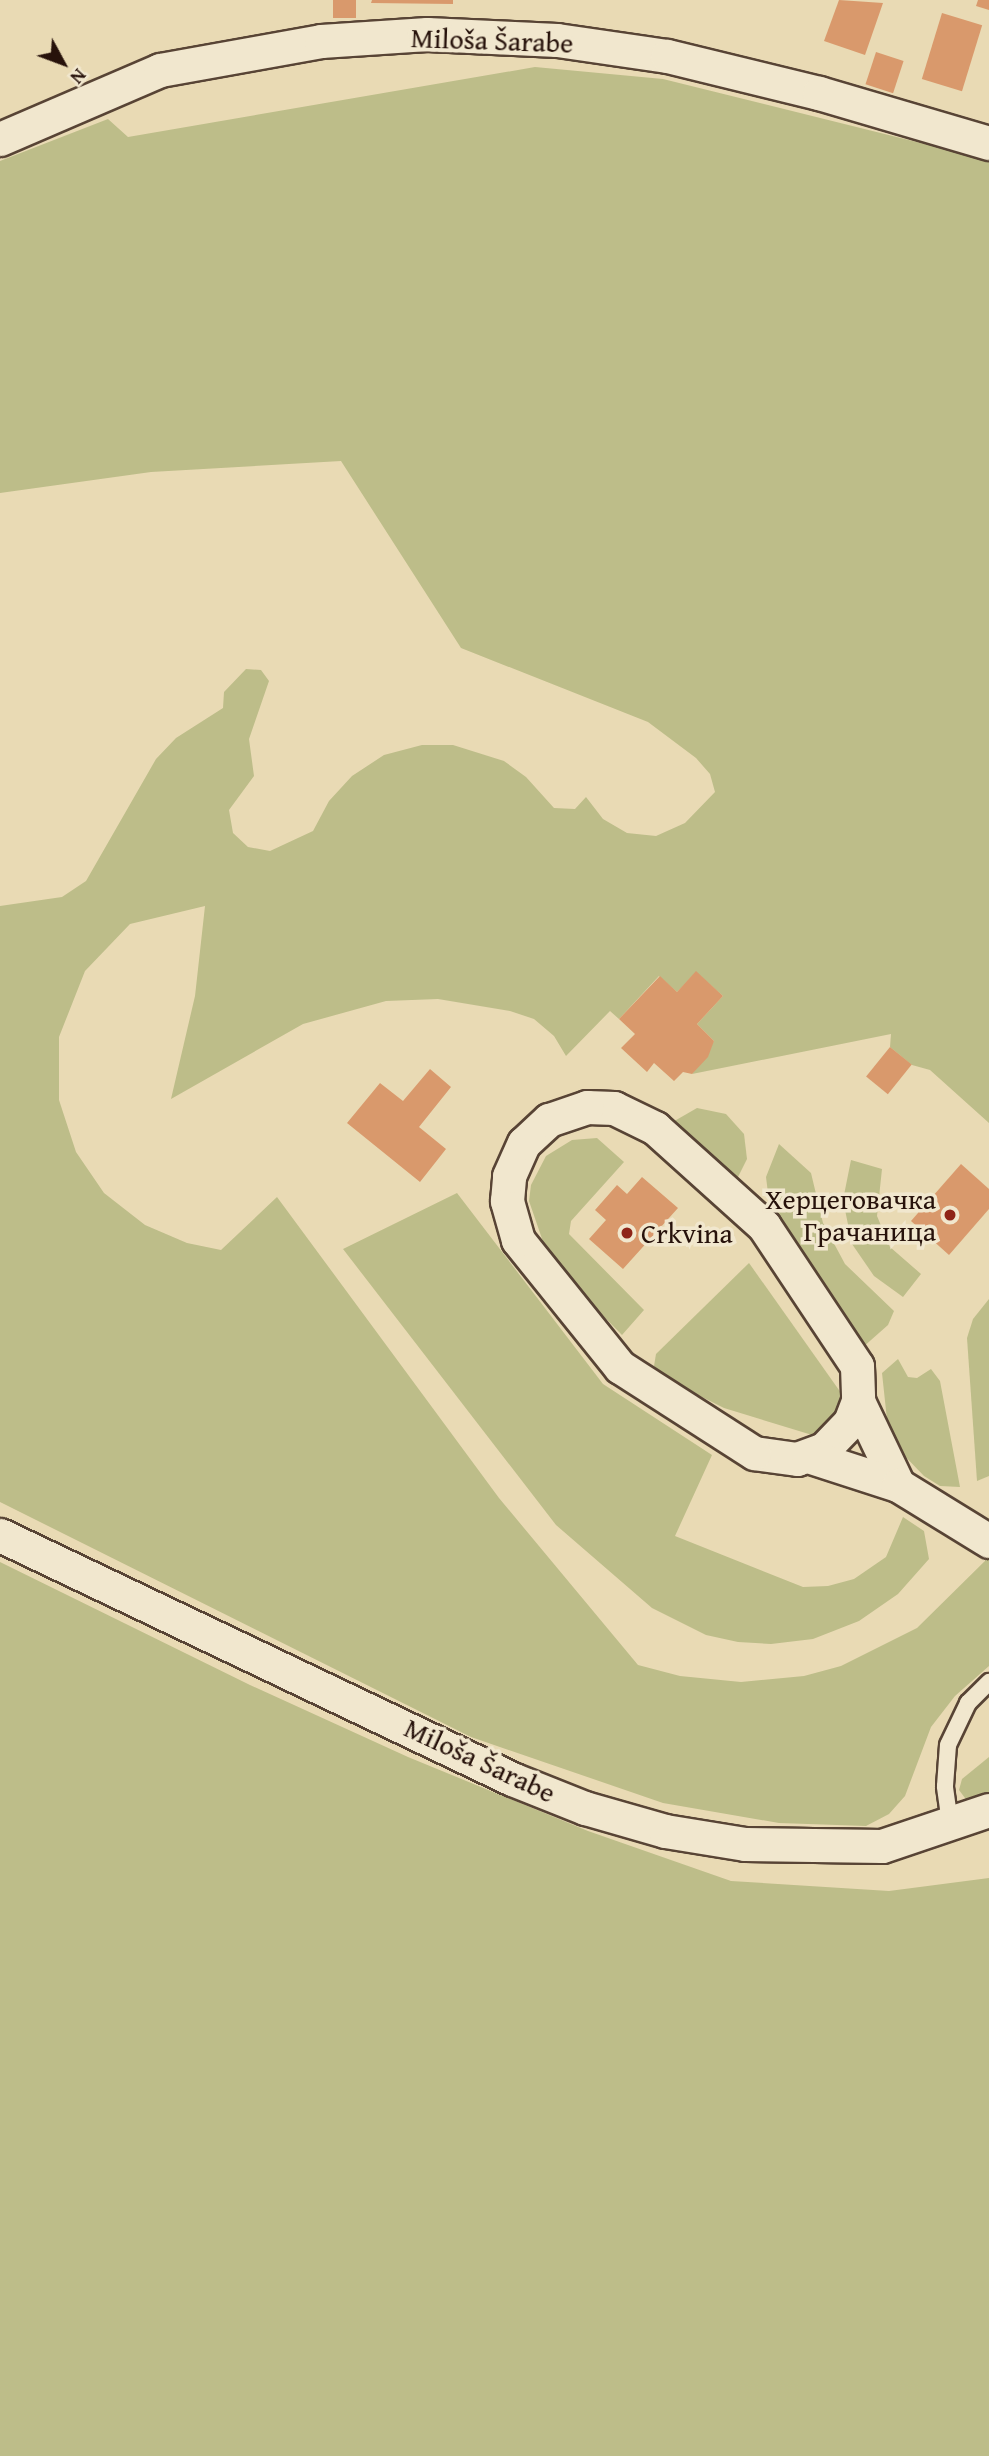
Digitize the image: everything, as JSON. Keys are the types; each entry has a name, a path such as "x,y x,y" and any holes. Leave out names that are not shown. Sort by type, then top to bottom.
{"street":[{"name":"Miloša Šarabe","path":"0,139 160,70 321,41 427,34 556,40 667,56 819,93 989,143"},
{"path":"898,1485 858,1401 857,1366 846,1344 764,1226 654,1128 614,1108 587,1107 550,1120 524,1143 509,1176 507,1201 517,1240 620,1367 754,1452 775,1459 808,1457 898,1485 989,1541"},
{"path":"808,1457 839,1438 858,1401"},
{"name":"Miloša Šarabe","path":"0,1535 512,1779 585,1808 665,1831 745,1844 813,1848 882,1846 989,1810"}],"lane":[{"path":"950,1823 944,1786 948,1745 968,1703 989,1682"}],"green space":[{"path":"535,67 663,79 989,160 989,1123 930,1070 912,1065 890,1047 891,1034 692,1074 714,1041 697,1024 723,996 696,972 677,992 659,976 619,1019 610,1011 566,1056 554,1036 534,1019 510,1011 438,999 386,1001 303,1024 171,1099 195,996 205,906 130,924 85,971 59,1037 59,1100 76,1152 104,1193 145,1225 187,1243 221,1250 277,1197 499,1498 638,1665 680,1676 741,1682 804,1676 841,1666 917,1628 989,1557 989,1666 955,1696 931,1727 905,1796 889,1814 866,1826 779,1823 663,1803 471,1737 0,1502 0,906 62,897 86,881 156,759 176,738 223,708 224,692 246,669 261,670 269,681 249,739 254,776 229,810 233,833 248,847 270,851 313,831 329,801 352,776 384,755 422,745 453,745 504,761 526,777 554,808 575,809 586,797 603,819 627,833 656,836 685,823 715,792 710,774 696,758 648,722 461,648 341,461 151,472 0,493 0,161 108,119 128,137"},
{"path":"697,1108 726,1114 744,1134 747,1159 736,1181 671,1123"},
{"path":"597,1138 624,1162 571,1221 569,1234 644,1310 622,1335 550,1262 529,1201 531,1185 546,1156 572,1140"},
{"path":"779,1144 811,1173 823,1223 845,1264 894,1311 888,1325 862,1348 769,1201 766,1177"},
{"path":"851,1160 882,1169 877,1216 890,1247 921,1274 903,1297 874,1276 852,1244 843,1200"},
{"path":"457,1193 603,1384 712,1455 675,1536 803,1587 828,1586 854,1579 886,1557 903,1517 924,1531 929,1559 898,1594 859,1621 813,1639 771,1644 738,1642 706,1635 652,1608 556,1525 343,1249"},
{"path":"749,1263 846,1400 822,1438 724,1408 672,1382 654,1366 656,1354"},
{"path":"989,1299 989,1476 977,1481 967,1338 973,1319"},
{"path":"898,1359 908,1377 917,1378 931,1369 940,1381 960,1487 940,1486 924,1476 896,1447 888,1429 882,1373"},
{"path":"0,1562 250,1685 408,1757 588,1831 731,1881 889,1891 989,1878 989,2456 0,2456"},
{"path":"989,1757 989,1799 968,1802 959,1790 962,1779"}],"building":[{"path":"333,0 356,0 356,18 333,18"},
{"path":"372,0 453,0 453,4 371,3"},
{"path":"839,0 883,3 865,55 824,41"},
{"path":"978,0 989,0 989,10 976,6"},
{"path":"942,13 982,25 962,91 922,79"},
{"path":"876,52 904,61 893,93 865,84"},
{"path":"696,971 723,996 697,1024 714,1041 708,1057 692,1074 683,1072 674,1081 654,1063 647,1072 621,1048 635,1034 619,1019 660,976 677,992"},
{"path":"890,1047 912,1065 888,1094 866,1077"},
{"path":"430,1069 451,1087 419,1127 446,1149 420,1182 347,1123 380,1083 403,1101"},
{"name":"Херцеговачка Грачаница","path":"961,1164 989,1189 989,1209 949,1255 911,1221"},
{"path":"642,1177 678,1208 623,1269 589,1239 606,1220 595,1210 617,1185 627,1194"}],"place":[{"name":"Херцеговачка Грачаница","path":"950,1215"},
{"name":"Crkvina","path":"627,1233"}]}
